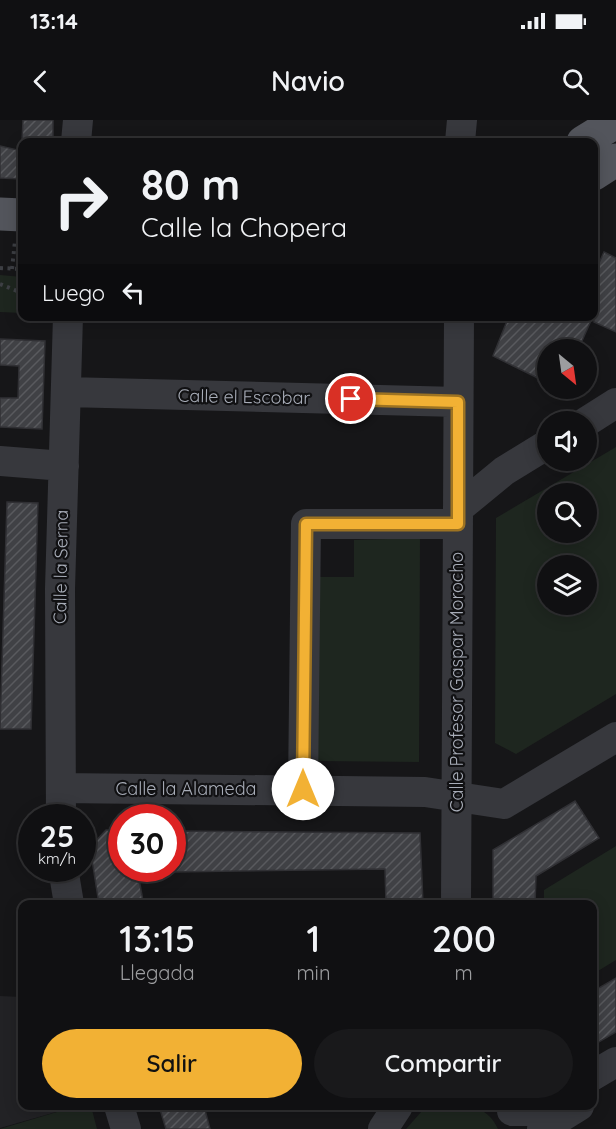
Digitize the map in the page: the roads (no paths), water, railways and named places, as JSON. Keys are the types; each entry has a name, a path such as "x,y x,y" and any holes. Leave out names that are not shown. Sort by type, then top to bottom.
{"main road":[{"path":"590,138 616,122"},
{"path":"598,171 616,160"},
{"path":"0,214 18,215"},
{"path":"0,237 18,237"}],"street":[{"path":"76,138 78,120"},
{"path":"460,138 462,120"},
{"name":"Calle la Serna","path":"61,803 60,589 68,321"},
{"name":"Calle Profesor Gaspar Morocho","path":"456,900 459,321"},
{"name":"Calle el Escobar","path":"66,392 458,402"},
{"path":"597,415 616,403"},
{"path":"459,439 473,457 504,471"},
{"path":"303,789 306,524 459,516 504,471 537,451"},
{"path":"0,461 64,466"},
{"name":"Calle la Alameda","path":"61,803 303,789 425,792 504,804 616,736"},
{"path":"65,882 68,900"},
{"path":"597,1073 616,1062"},
{"path":"597,1095 616,1084"},
{"path":"120,1110 126,1129"},
{"path":"383,1129 395,1110"},
{"path":"513,1115 530,1110"},
{"path":"542,1129 573,1110"}]}
